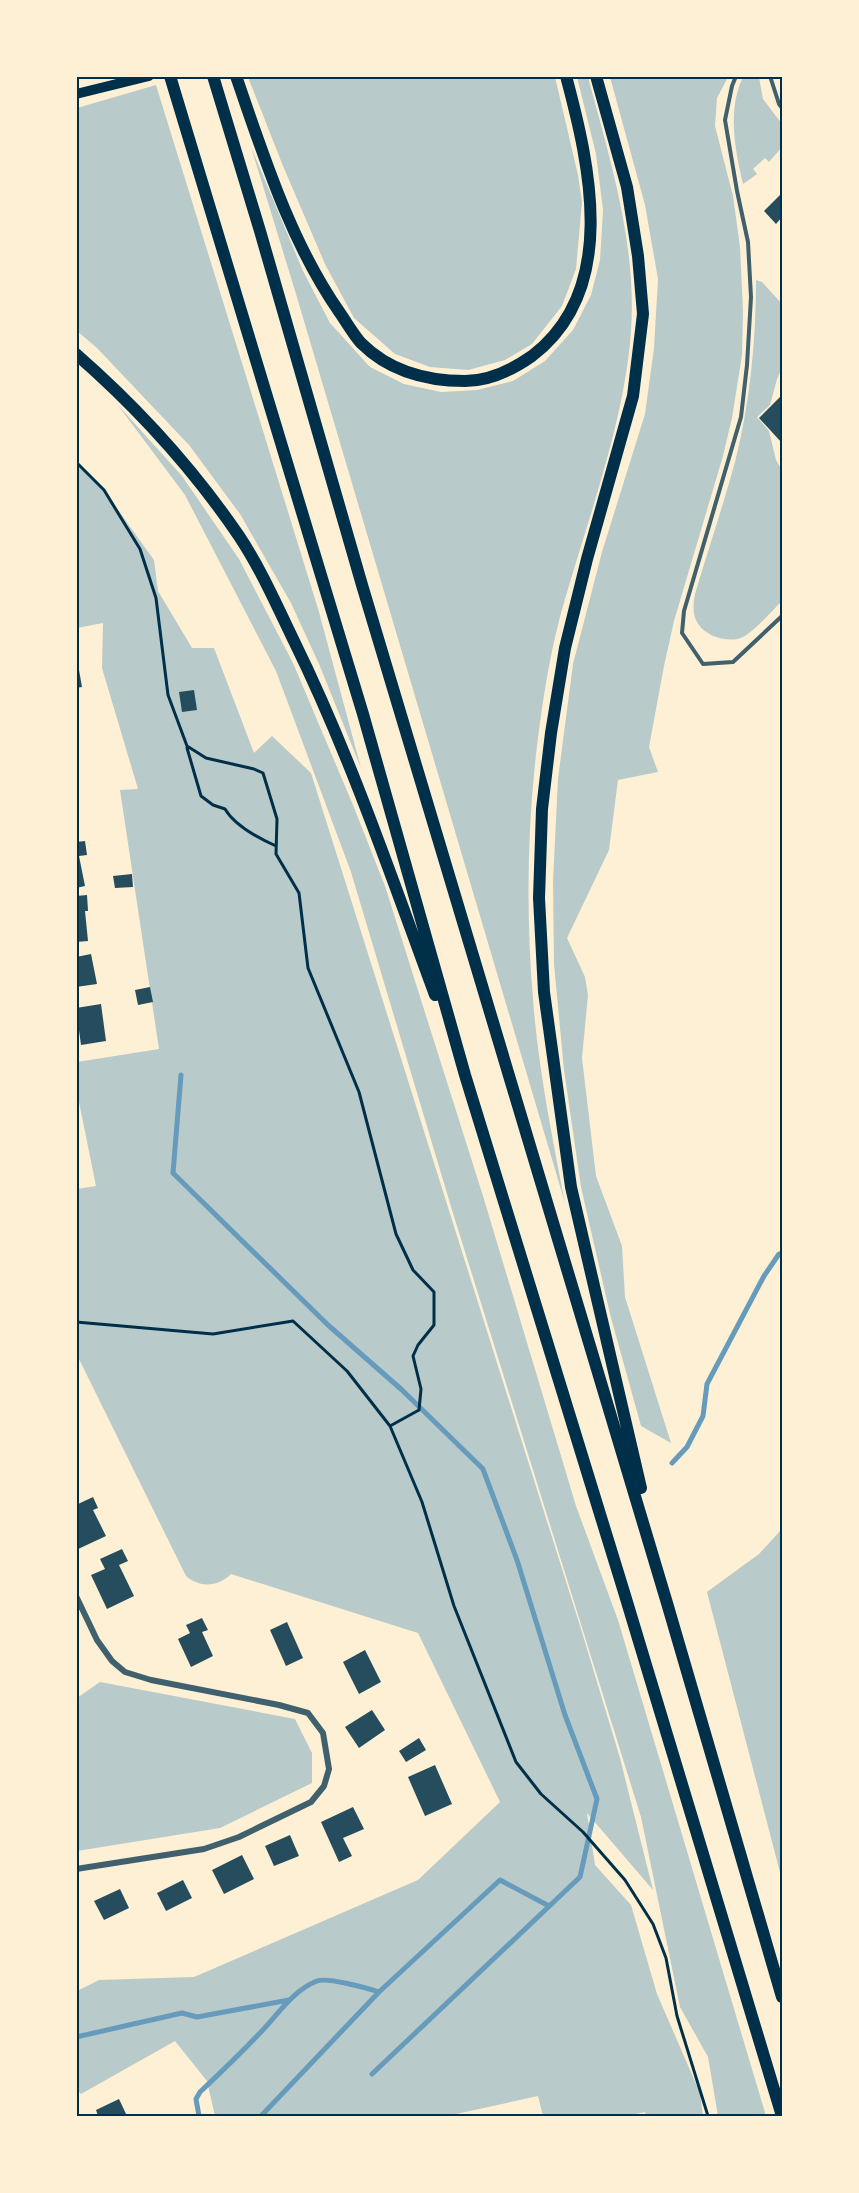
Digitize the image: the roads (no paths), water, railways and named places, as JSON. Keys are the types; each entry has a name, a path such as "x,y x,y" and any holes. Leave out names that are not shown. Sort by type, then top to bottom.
{"highway":[{"path":"170,76 363,714 465,1075 782,2116"},
{"path":"213,76 362,585 668,1603 783,1997"},
{"path":"236,76 290,220 324,290 361,342 376,355 400,370 440,381 480,381 518,366 548,344 579,293 589,254 592,221 589,180 566,76"},
{"path":"596,76 627,187 638,256 643,314 633,396 586,560 564,648 542,809 539,897 544,992 571,1187 668,1603"},
{"path":"76,354 120,392 158,431 205,489 240,538 269,589 316,685 355,780 465,1075"}],"main road":[{"path":"76,94 149,76"}],"street":[{"path":"76,1596 97,1640 112,1661 125,1672 161,1682 279,1705 308,1713 323,1733 328,1769 324,1785 311,1802 239,1837 204,1849 76,1869"}],"lane":[{"path":"736,76 725,120 748,242 751,297 747,364 741,417 684,611 682,633 703,664 733,662 783,616"},
{"path":"770,76 779,104 783,108"}],"waterway":[{"path":"181,1075 173,1173 328,1325 402,1390 483,1469 517,1560 565,1715 597,1799 580,1877 372,2074"},
{"path":"672,1463 687,1447 703,1416 707,1384 764,1276 782,1253"},
{"path":"261,2116 379,1992 500,1880 549,1906"},
{"path":"199,2116 196,2099 200,2092 299,1991 317,1981 329,1980 379,1992"},
{"path":"76,2037 182,2013 197,2017 289,2000"}]}
